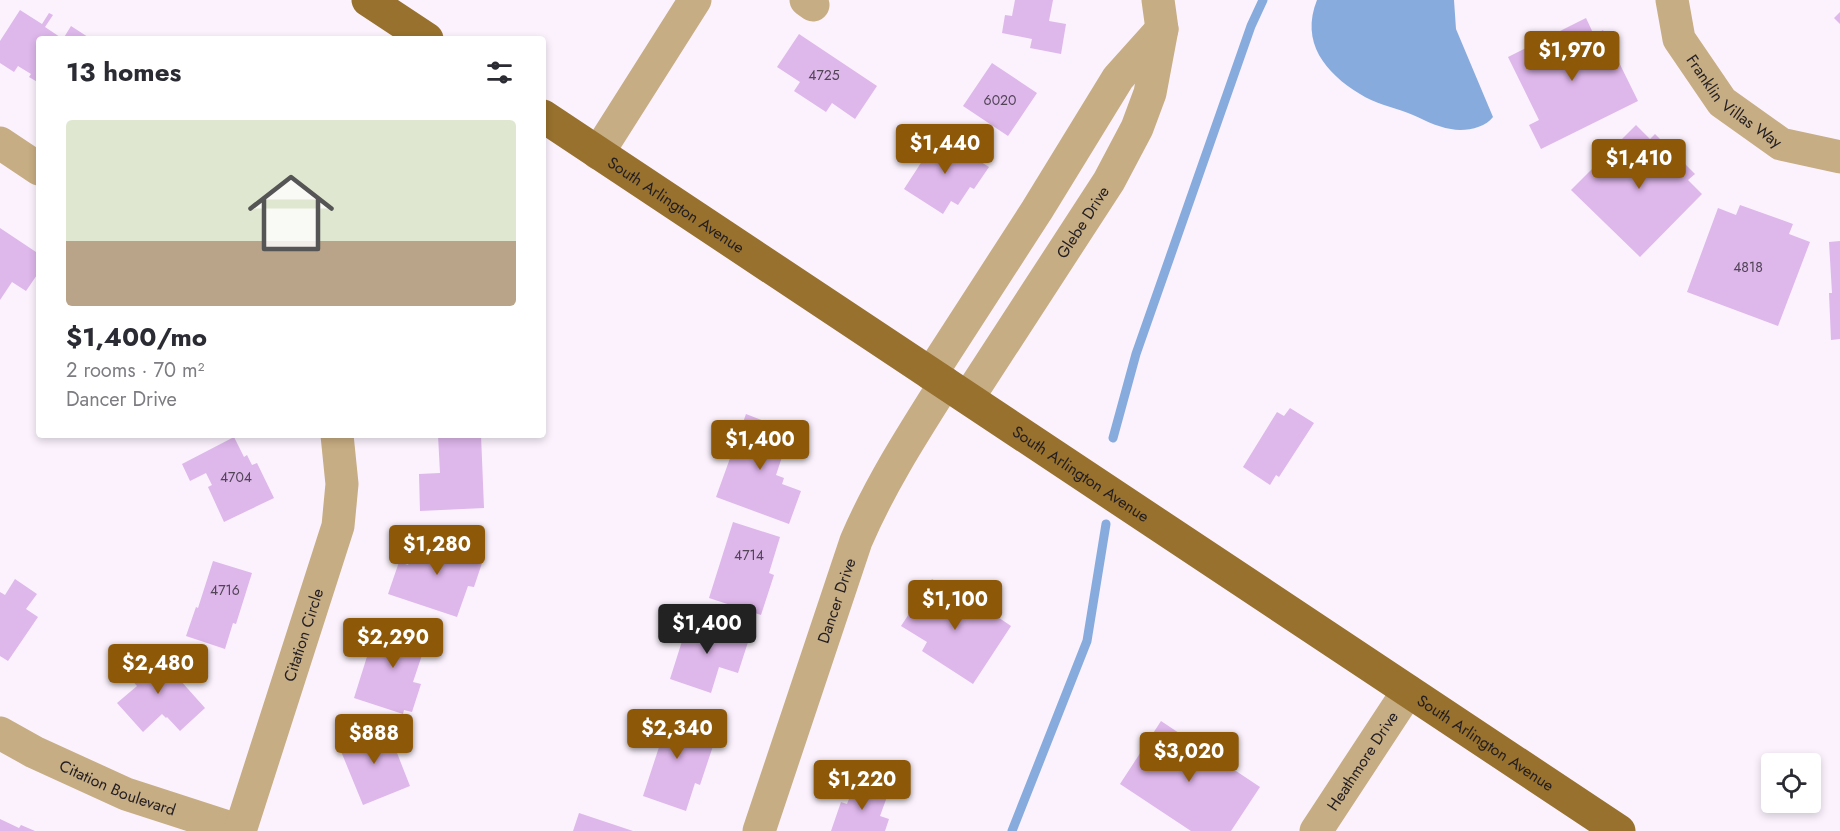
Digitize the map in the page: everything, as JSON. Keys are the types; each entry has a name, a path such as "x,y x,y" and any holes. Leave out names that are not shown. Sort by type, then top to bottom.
{"main road":[{"path":"368,0 422,36"},
{"name":"South Arlington Avenue","path":"546,118 1619,831"}],"street":[{"path":"598,153 695,0"},
{"name":"Franklin Villas Way","path":"1672,0 1679,39 1722,102 1781,144 1840,157"},
{"name":"Glebe Drive","path":"948,385 1052,185 1160,15"},
{"name":"Glebe Drive","path":"948,385 1090,210 1108,181 1137,128 1150,93 1160,15"},
{"path":"0,143 36,167"},
{"path":"1052,185 1090,210"},
{"name":"Dancer Drive","path":"759,831 856,541 887,476 948,385"},
{"name":"Citation Circle","path":"240,831 338,526 342,484 337,438"},
{"name":"Heathmore Drive","path":"1316,831 1408,691"},
{"name":"Citation Boulevard","path":"0,734 126,794 240,831"}],"water":[{"path":"1317,0 1454,0 1456,29 1493,117 1485,124 1474,128 1456,130 1445,128 1371,100 1347,86 1327,66 1314,43 1312,29"}],"building":[{"path":"1015,0 1053,0 1049,21 1066,24 1061,54 1030,48 1032,39 1002,33 1005,15 1012,16"},
{"path":"20,10 42,24 49,13 53,15 45,27 58,36 36,36 36,81 29,77 31,74 18,66 14,72 0,63 0,41"},
{"path":"1840,12 1840,24 1834,18"},
{"path":"1586,18 1594,35 1603,30 1638,101 1541,149 1529,125 1539,120 1508,57"},
{"path":"71,26 86,36 65,36"},
{"path":"799,34 877,86 855,119 832,103 826,112 794,91 800,82 777,67"},
{"path":"992,63 1037,93 1008,136 963,106"},
{"path":"1636,125 1650,139 1655,134 1695,174 1688,180 1702,194 1640,257 1571,190"},
{"path":"939,135 989,167 974,189 970,187 958,205 951,201 943,214 904,189"},
{"path":"1740,205 1793,224 1789,234 1810,242 1778,326 1687,292 1718,208 1736,215"},
{"path":"0,228 36,252 36,276 26,291 12,282 0,300"},
{"path":"1840,241 1840,339 1831,340 1829,293 1832,293 1829,242"},
{"path":"1290,408 1314,423 1279,477 1276,475 1270,485 1243,467 1277,412 1284,416"},
{"path":"746,414 793,432 794,436 786,459 782,457 776,475 784,478 782,484 801,491 789,524 716,497"},
{"path":"234,438 244,457 247,455 252,465 257,463 274,498 224,522 208,487 212,485 206,473 190,481 182,464"},
{"path":"438,438 481,438 484,508 420,511 419,474 440,473"},
{"path":"733,522 780,537 769,573 774,575 761,615 709,598"},
{"path":"418,535 484,557 474,587 468,586 457,617 388,594 399,562 408,565"},
{"path":"213,561 252,573 236,624 233,623 225,649 186,636 196,607 198,608"},
{"path":"15,579 37,594 26,609 38,617 8,661 0,656 0,592 5,595"},
{"path":"932,579 966,601 964,603 982,615 986,609 1011,626 973,684 922,651 927,642 901,626"},
{"path":"689,619 749,639 738,673 719,667 711,693 670,679"},
{"path":"386,620 429,634 413,682 421,684 412,712 404,710 403,714 354,698 370,647 376,650"},
{"path":"148,651 160,664 163,661 205,708 180,731 162,714 143,732 117,703 137,686 124,671"},
{"path":"651,711 717,734 700,785 695,783 686,811 643,796 661,741 642,734"},
{"path":"1161,721 1260,787 1231,831 1191,831 1120,784"},
{"path":"386,725 410,786 363,805 338,744"},
{"path":"855,783 888,794 880,816 889,819 885,831 831,831 841,802 847,804"},
{"path":"579,813 633,831 573,831"},
{"path":"0,819 19,828 21,825 35,831 0,831"}],"waterway":[{"path":"1113,438 1136,354 1251,26 1263,0"},
{"path":"1012,831 1087,641 1106,524"}]}
